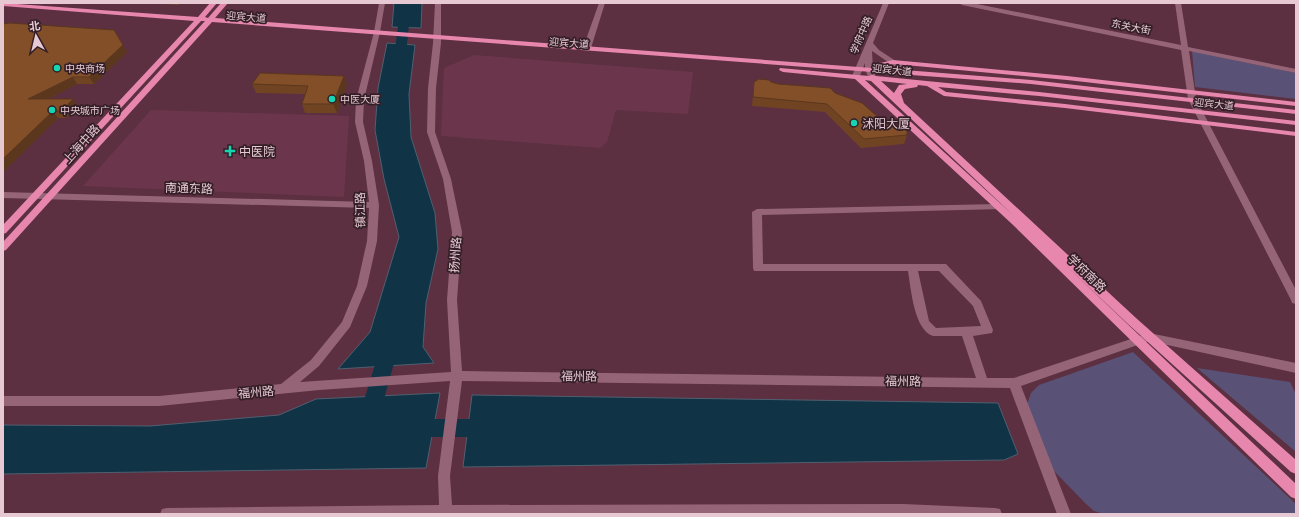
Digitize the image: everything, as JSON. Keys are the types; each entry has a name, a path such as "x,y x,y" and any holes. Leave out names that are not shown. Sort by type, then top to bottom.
{"main road":[{"name":"上海中路","path":"3,231 214,3"},
{"name":"上海中路","path":"3,248 225,3"},
{"name":"迎宾大道","path":"4,6 199,20 209,21 222,26 380,35 870,73 910,73 1192,95 1296,112"},
{"name":"迎宾大道","path":"438,40 586,48 857,72"},
{"path":"870,73 893,62 1060,77 1192,95 1296,104"},
{"name":"学府南路","path":"857,72 999,207 1144,339 1296,468"},
{"name":"迎宾大道","path":"870,73 928,84 1296,123"},
{"name":"学府南路","path":"870,73 902,107 1144,339 1296,493"},
{"path":"902,107 897,94 902,88 928,84 944,94 1065,106 1296,134"}],"street":[{"name":"镇江路","path":"283,389 315,363 346,324 362,286 372,241 374,205 368,161 359,122 360,100 380,35 382,3"},
{"name":"扬州路","path":"438,3 438,40 432,88 431,132 447,178 457,232 452,300 457,376 444,476 446,512"},
{"path":"586,48 602,3"},
{"name":"学府中路","path":"857,72 886,3"},
{"name":"东关大街","path":"962,3 1296,67"},
{"name":"东关大街","path":"981,3 1296,71"},
{"path":"1178,3 1192,95 1198,112 1296,300"},
{"path":"869,42 876,52 910,73"},
{"path":"869,42 870,73"},
{"name":"南通东路","path":"3,194 374,205"},
{"path":"912,267 924,323 934,332 988,330 977,304 942,267 912,267 758,268 757,212 999,207"},
{"path":"966,332 983,382"},
{"path":"1144,339 1296,368"},
{"name":"福州路","path":"3,402 159,401 319,385 457,376 1014,382 1144,339"},
{"path":"1014,382 1064,514"},
{"path":"167,514 446,512 904,512 995,514"}],"shaded area":[{"path":"1192,51 1296,73 1296,99 1195,87"},
{"path":"474,55 693,72 688,114 616,110 607,142 600,148 441,136 444,68"},
{"name":"中医院","path":"151,110 349,116 344,197 83,186"},
{"path":"1133,352 1296,504 1296,514 1104,514 1094,511 1085,503 1055,472 1047,460 1027,404 1031,393 1039,385"},
{"path":"1197,368 1290,382 1296,394 1296,452"}],"water":[{"path":"394,3 422,3 421,28 392,27"},
{"path":"387,43 415,45 409,94 411,137 435,213 438,249 426,303 423,347 434,363 338,369 370,332 399,237 384,179 375,130 378,88"},
{"path":"440,393 426,468 3,474 3,425 150,426 279,415 316,399"},
{"path":"472,395 998,403 1018,454 1004,460 463,467"}],"building":[{"name":"中央商场","path":"10,23 114,30 123,45 89,77 73,77 28,99 73,99 61,111 53,111 3,159 3,24"},
{"path":"260,73 344,76 333,104 302,104 308,86 252,84"},
{"path":"759,79 769,80 778,84 830,88 835,93 862,103 886,124 902,127 907,131 907,135 864,139 827,104 753,97 754,82"}],"waterway":[{"path":"399,65 406,3"},
{"path":"369,417 390,345"},
{"path":"413,428 489,428"}],"place":[{"name":"中央商场","path":"57,68"},
{"name":"中医大厦","path":"332,99"},
{"name":"中央城市广场","path":"52,110"},
{"name":"沭阳大厦","path":"854,123"},
{"name":"中医院","path":"230,151"}]}
